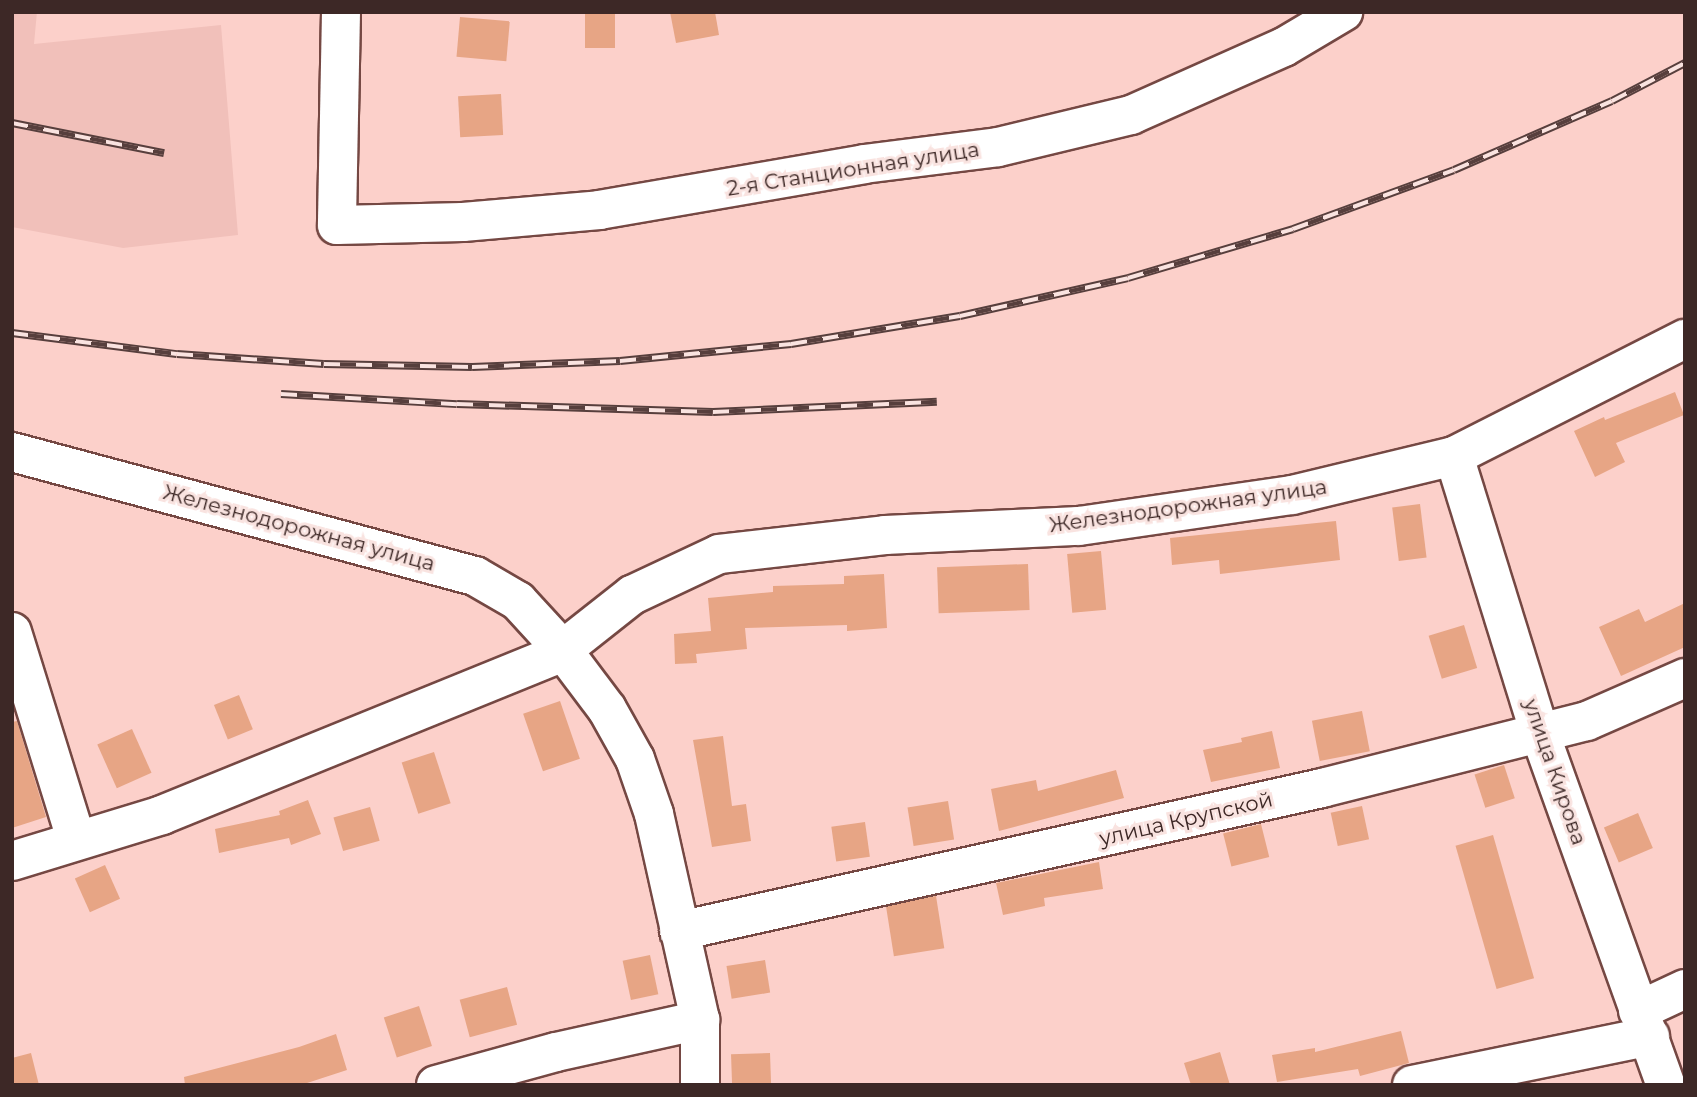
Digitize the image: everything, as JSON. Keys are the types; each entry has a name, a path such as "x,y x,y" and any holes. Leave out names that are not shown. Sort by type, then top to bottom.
{"street":[{"name":"2-я Станционная улица","path":"341,12 337,225 463,222 599,210 864,164 998,147 1130,115 1284,47 1343,12"},
{"name":"Железнодорожная улица","path":"12,861 76,839 162,815 556,655 561,648 632,595 719,554 886,535 1079,526 1292,495 1454,456 1685,339"},
{"name":"Железнодорожная улица","path":"12,452 475,576 517,601 561,648"},
{"name":"улица Кирова","path":"1454,456 1539,731 1666,1085"},
{"path":"12,632 76,839"},
{"path":"561,648 607,709 635,759 654,814 700,1020 700,1085"},
{"name":"улица Крупской","path":"679,931 1295,794 1587,720 1685,678"},
{"path":"1412,1085 1644,1024 1685,989"},
{"path":"436,1085 556,1052 700,1020"}],"shaded area":[{"path":"12,12 37,12 34,44 221,25 238,235 123,248 12,227"}],"building":[{"path":"585,12 615,12 615,48 585,48"},
{"path":"670,12 715,12 719,35 676,43"},
{"path":"460,17 510,21 506,61 457,57"},
{"path":"501,94 503,135 460,137 458,96"},
{"path":"1675,392 1684,415 1616,443 1625,462 1595,477 1574,431 1604,417 1605,420"},
{"path":"1420,504 1427,558 1399,561 1392,507"},
{"path":"1336,521 1340,560 1220,574 1219,560 1172,565 1170,538"},
{"path":"1101,551 1106,610 1072,613 1067,554"},
{"path":"1028,564 1030,610 939,613 937,567"},
{"path":"884,574 887,628 847,631 847,625 745,628 747,649 696,654 697,663 675,664 674,634 711,631 708,598 773,592 773,586 844,584 844,576"},
{"path":"1685,603 1685,647 1621,676 1599,627 1639,609 1645,622"},
{"path":"1464,625 1477,668 1442,679 1429,636"},
{"path":"239,695 253,729 228,739 214,705"},
{"path":"560,701 580,759 543,771 523,714"},
{"path":"1362,711 1370,751 1320,761 1312,721"},
{"path":"17,721 46,817 12,828 12,722"},
{"path":"132,729 152,773 117,788 97,744"},
{"path":"1272,731 1280,768 1211,782 1203,750 1242,742 1241,738"},
{"path":"723,736 732,806 746,804 751,841 712,847 693,740"},
{"path":"434,752 451,803 418,814 402,763"},
{"path":"1504,765 1515,798 1485,808 1475,775"},
{"path":"1116,770 1124,798 999,831 991,789 1036,780 1038,791"},
{"path":"308,800 321,834 291,845 289,838 219,853 215,829 280,815 279,811"},
{"path":"948,801 954,840 914,846 908,807"},
{"path":"1362,806 1369,839 1338,846 1331,813"},
{"path":"370,807 380,841 343,851 333,817"},
{"path":"1638,813 1653,848 1619,862 1604,827"},
{"path":"865,822 870,857 836,861 831,827"},
{"path":"1261,824 1269,857 1231,866 1223,833"},
{"path":"1493,835 1534,978 1497,989 1456,846"},
{"path":"1099,862 1103,889 1044,898 1045,906 1003,915 996,883"},
{"path":"105,865 120,899 90,912 75,878"},
{"path":"936,896 944,948 894,956 886,904"},
{"path":"650,955 658,994 631,1000 623,961"},
{"path":"765,960 770,993 732,999 726,966"},
{"path":"507,987 517,1025 470,1037 460,1000"},
{"path":"419,1006 432,1046 397,1057 384,1017"},
{"path":"1401,1031 1409,1063 1360,1076 1358,1069 1277,1082 1272,1055 1315,1048 1315,1052"},
{"path":"336,1034 347,1070 301,1085 185,1085 184,1077 299,1047"},
{"path":"1220,1052 1230,1085 1191,1085 1184,1063"},
{"path":"31,1053 39,1085 12,1085 12,1058"},
{"path":"770,1053 771,1085 732,1085 731,1054"}],"railway":[{"path":"12,333 177,354 324,364 472,367 620,361 791,344 960,316 1128,278 1293,229 1454,170 1612,101 1685,63"},
{"path":"12,123 164,153"},
{"path":"281,394 457,404 713,412 937,402"}]}
